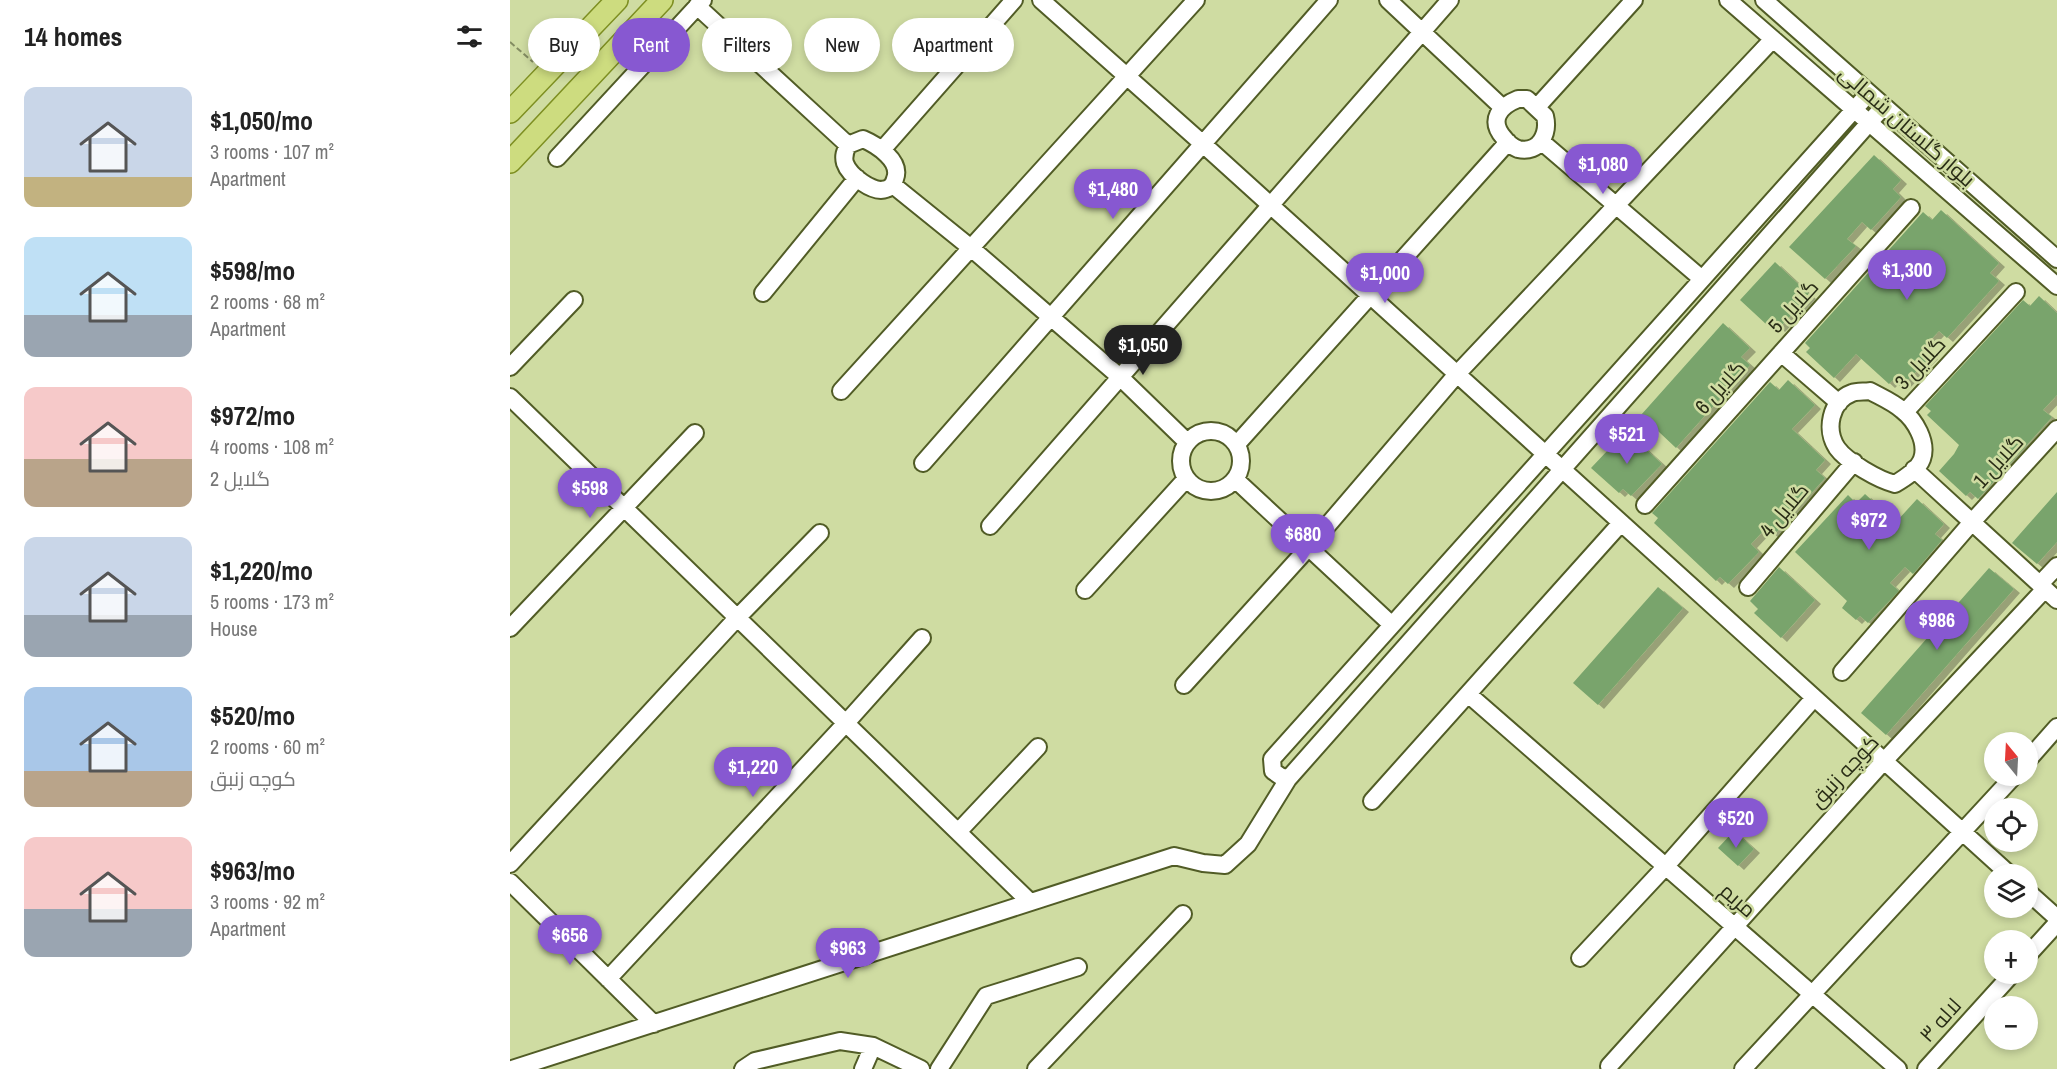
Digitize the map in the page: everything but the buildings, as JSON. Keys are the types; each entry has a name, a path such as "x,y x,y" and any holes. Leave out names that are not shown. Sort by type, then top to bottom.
{"main road":[{"path":"510,112 617,0"},
{"path":"511,159 662,0"}],"street":[{"path":"882,150 1014,0"},
{"path":"1041,0 1998,864"},
{"path":"841,391 1196,0"},
{"path":"923,463 1329,0"},
{"path":"1388,0 1503,108"},
{"path":"990,526 1269,204 1450,0"},
{"path":"1537,107 1634,0"},
{"name":"بلوار گلستان شمالی","path":"1728,0 2057,286"},
{"name":"بلوار گلستان شمالی","path":"1764,0 2057,259"},
{"path":"557,158 700,3 848,145"},
{"path":"1184,685 1309,547 1457,374 1773,39"},
{"path":"1288,779 1273,771 1272,759 1869,93"},
{"path":"1518,99 1527,99 1537,107 1545,116 1546,134 1542,142 1534,147 1517,149 1496,127 1497,117 1503,108 1518,99"},
{"path":"512,1069 1174,856 1203,863 1225,865 1248,844 1288,779 1884,106"},
{"path":"863,139 882,150 896,167 897,176 893,185 886,190 876,189 857,178 848,169 844,152 848,145 863,139"},
{"path":"1237,444 1508,142"},
{"path":"1542,142 1702,279"},
{"path":"763,293 857,178"},
{"path":"893,185 971,248 1120,377 1187,442"},
{"name":"گلایل 5","path":"1781,353 1911,208"},
{"name":"گلایل 3","path":"1905,412 2016,292"},
{"path":"510,367 574,300"},
{"path":"1781,353 1839,403"},
{"name":"گلایل 6","path":"1645,505 1781,353"},
{"path":"1870,391 1905,412 1921,434 1922,461 1909,475 1895,484 1879,480 1854,462 1838,448 1832,434 1831,415 1839,403 1851,393 1870,391"},
{"path":"510,397 1030,902"},
{"name":"گلایل 1","path":"1842,672 1972,522 2057,429"},
{"path":"1203,432 1222,432 1237,444 1242,462 1236,480 1220,491 1201,490 1186,479 1180,460 1187,442 1203,432"},
{"path":"510,628 694,433"},
{"name":"گلایل 4","path":"1748,587 1854,462"},
{"path":"1914,469 2050,591"},
{"path":"1085,590 1186,479"},
{"path":"1236,480 1392,625"},
{"path":"1372,801 1621,523"},
{"path":"510,864 737,618 820,533"},
{"name":"کوچه زنبق","path":"1609,1066 1884,761 2050,591 2057,566"},
{"path":"608,979 922,638"},
{"name":"مریم","path":"1468,694 1898,1069"},
{"path":"1580,958 1666,866 1815,698"},
{"path":"2038,749 2057,727"},
{"path":"958,832 1038,747"},
{"path":"1743,1069 2005,786"},
{"path":"510,882 654,1024"},
{"path":"2038,900 2057,918"},
{"path":"1036,1069 1183,915"},
{"path":"2038,945 2057,923"},
{"path":"939,1069 986,996 1077,967"},
{"name":"لاله ۳","path":"1926,1069 2003,984"},
{"path":"743,1069 755,1061 840,1041 873,1046 921,1069"},
{"path":"863,1069 873,1046"}],"path":[{"path":"510,42 548,74"}]}
